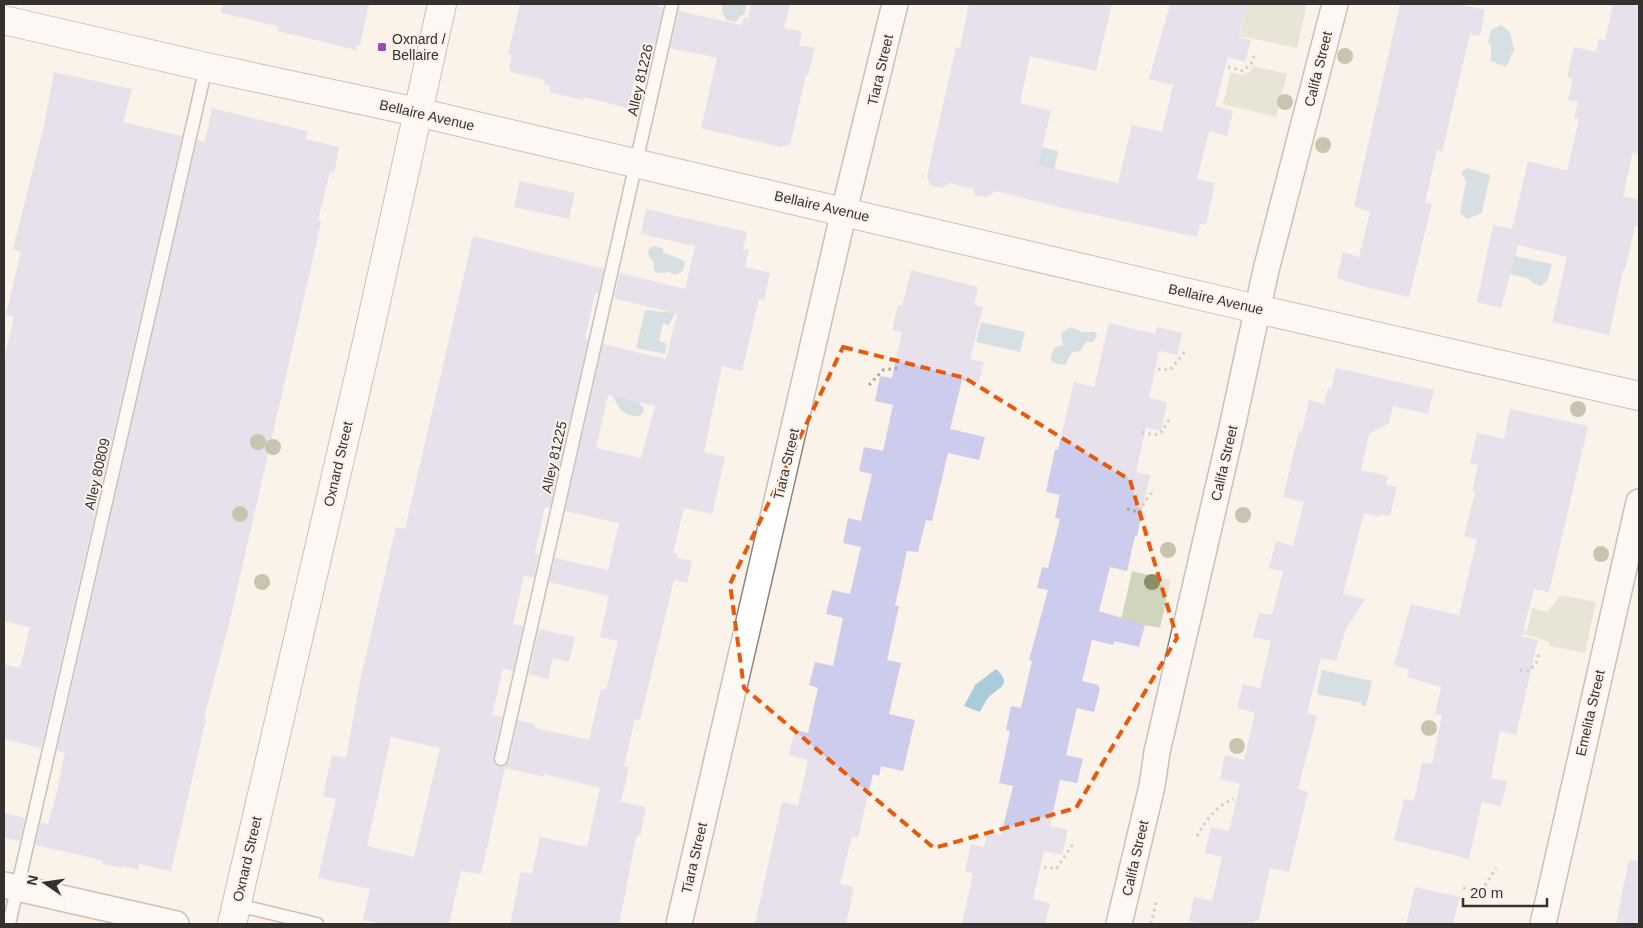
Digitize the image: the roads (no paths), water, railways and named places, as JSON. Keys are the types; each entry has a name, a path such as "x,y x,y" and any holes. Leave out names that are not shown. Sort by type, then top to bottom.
{"street":[{"path":"4,12 6,4"},
{"name":"Oxnard Street","path":"234,915 367,342 442,4"},
{"name":"Tiara Street","path":"679,924 844,211 895,4"},
{"name":"Califa Street","path":"1119,924 1258,309 1317,68 1335,4"},
{"name":"Bellaire Avenue","path":"4,20 206,67 417,112 1258,309 1639,396"},
{"name":"Emelita Street","path":"1543,924 1639,502"},
{"path":"11,886 176,924"}],"lane":[{"name":"Alley 81226","path":"637,163 672,4"},
{"name":"Alley 80809","path":"9,924 11,886 206,67"},
{"name":"Alley 81225","path":"501,759 637,163"},
{"path":"234,915 317,924"}],"water":[{"path":"723,4 747,4 744,15 741,15 736,22 726,20 722,11"},
{"path":"1501,25 1510,32 1514,50 1506,67 1491,61 1491,47 1488,42 1491,30"},
{"path":"1014,141 1058,151 1054,171 1010,162"},
{"path":"1468,168 1490,175 1482,213 1467,219 1460,213 1466,181 1461,172"},
{"path":"653,246 662,248 664,253 685,262 683,271 674,275 669,272 658,273 654,270 653,261 649,257 648,250"},
{"path":"1514,256 1552,264 1547,281 1541,286 1527,278 1510,274"},
{"path":"645,310 675,313 669,325 663,324 659,341 667,344 665,354 636,348"},
{"path":"981,322 1025,332 1020,352 976,342"},
{"path":"1071,327 1083,332 1095,332 1097,336 1093,342 1086,342 1080,351 1072,352 1065,365 1057,364 1051,360 1052,352 1055,348 1063,345 1061,336 1063,332"},
{"path":"613,392 635,399 643,407 644,412 640,416 625,413 618,407"},
{"path":"996,669 1004,679 1004,683 988,698 980,712 964,706 975,685"},
{"path":"1322,670 1372,681 1366,706 1361,705 1362,703 1317,694"}],"place":[{"name":"Oxnard / Bellaire","path":"382,47"}]}
